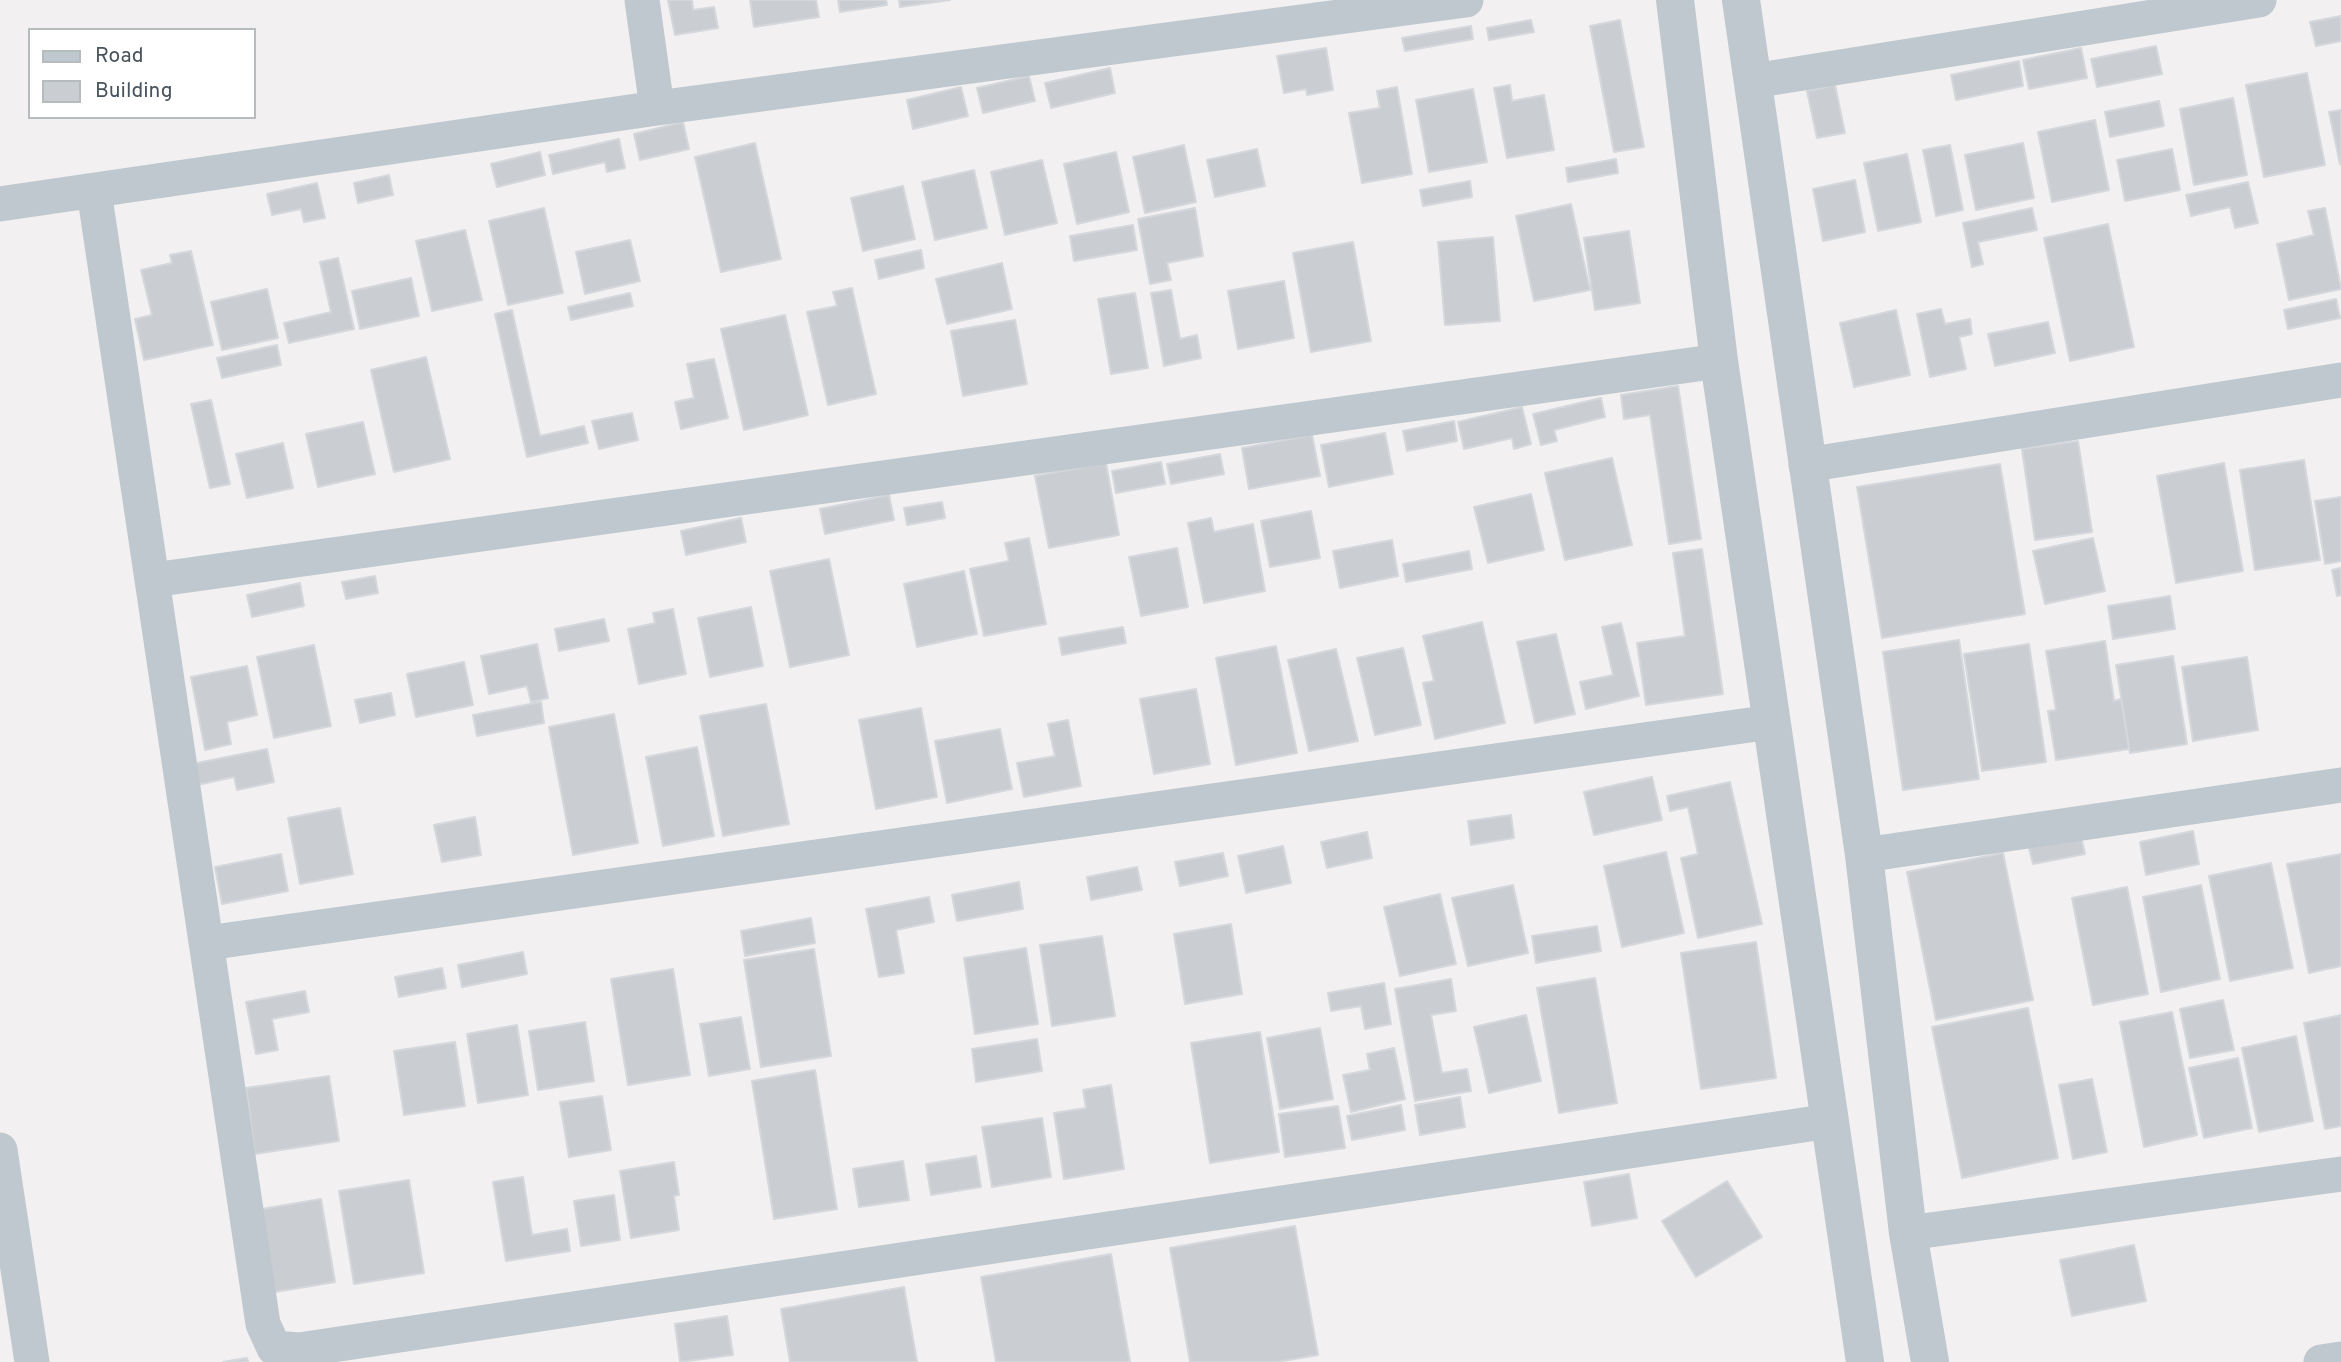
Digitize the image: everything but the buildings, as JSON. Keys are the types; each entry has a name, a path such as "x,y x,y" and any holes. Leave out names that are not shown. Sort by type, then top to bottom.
{"street":[{"path":"642,0 657,108"},
{"path":"0,204 657,108 1466,0"},
{"path":"1675,0 1719,361 1865,1362"},
{"path":"1741,0 1864,855 1908,1233 1930,1362"},
{"path":"1753,81 2259,0"},
{"path":"94,191 263,1324 274,1348 299,1350 1830,1121"},
{"path":"153,580 1719,361"},
{"path":"1806,466 2341,380"},
{"path":"207,943 1771,722"},
{"path":"1864,855 2341,785"},
{"path":"0,1150 32,1362"},
{"path":"1908,1233 2341,1174"},
{"path":"2321,1362 2341,1359"}]}
